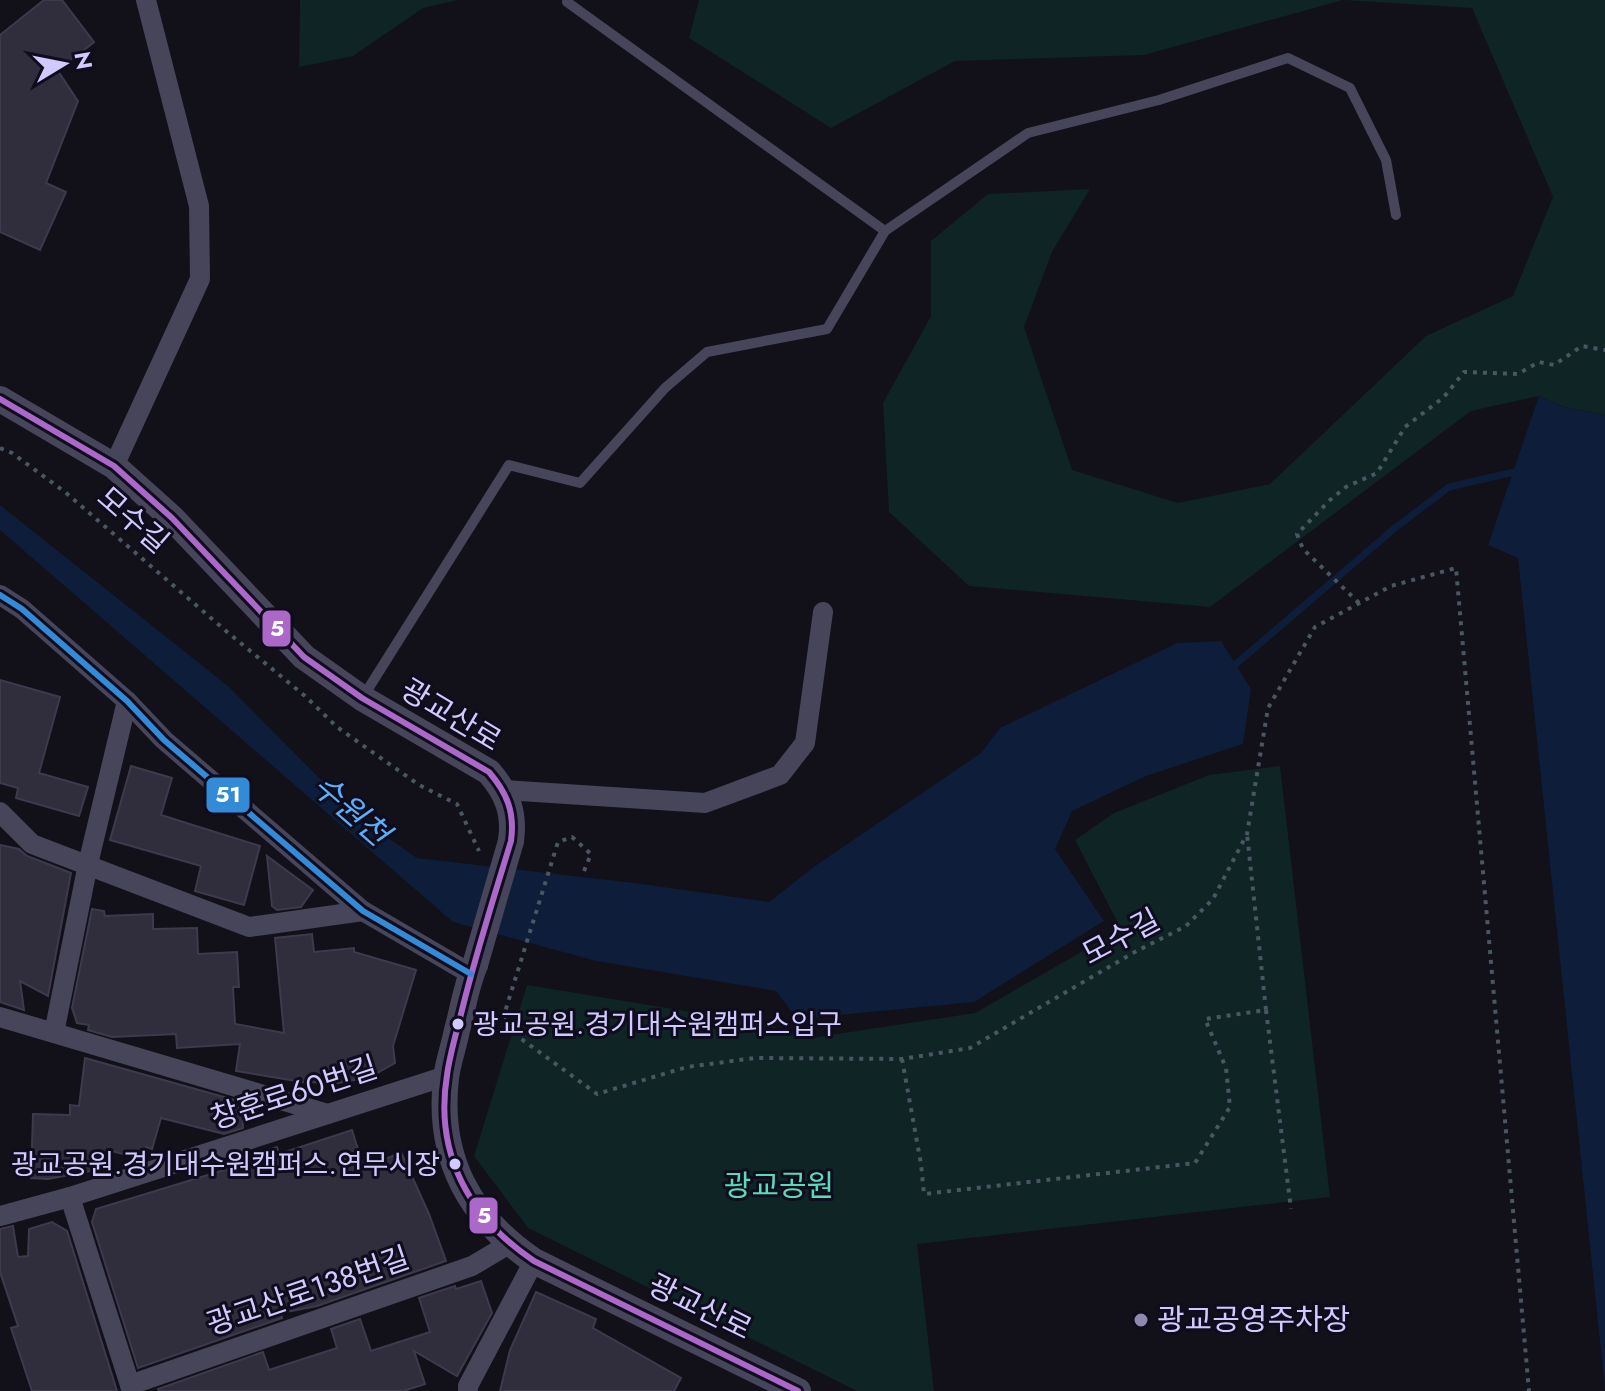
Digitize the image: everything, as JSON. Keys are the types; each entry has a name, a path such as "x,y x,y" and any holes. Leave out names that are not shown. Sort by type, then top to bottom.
{"street":[{"path":"114,466 200,279 199,206 146,0"},
{"name":"광교산로","path":"0,399 114,466 172,518 304,657 362,698 489,772 504,790 513,825 511,841 473,969 446,1076 445,1112 449,1145 461,1184 480,1214 509,1244 534,1261 798,1391"},
{"path":"0,595 22,609 127,701 164,740 363,911 473,969"},
{"path":"504,790 705,803 780,775 805,743 823,612"},
{"path":"54,1033 88,864 127,701"},
{"path":"0,812 32,844 249,927 363,911"},
{"path":"0,1017 328,1114"},
{"name":"창훈로60번길","path":"0,1216 70,1197 446,1076"},
{"path":"70,1197 131,1388"},
{"name":"광교산로138번길","path":"131,1388 472,1266 509,1244"},
{"path":"468,1391 534,1261"}],"lane":[{"path":"567,2 885,231"},
{"path":"362,698 509,465 580,483 665,388 707,352 827,329 885,231 1028,133 1159,100 1288,58 1350,88 1386,160 1396,215"}],"path":[{"path":"1359,603 1303,549 1297,534 1330,500 1346,487 1377,473 1405,427 1444,397 1464,372 1518,374 1539,362 1554,365 1582,346 1605,350"},
{"name":"모수길","path":"0,448 12,453 65,492 305,696 337,727 419,785 457,804 479,851"},
{"name":"모수길","path":"584,871 591,854 572,837 558,842 504,1015 520,1038 597,1094 687,1067 755,1058 902,1059 970,1048 1133,953 1186,926 1213,899 1247,834 1268,708 1315,627 1391,586 1456,568 1529,1391"},
{"path":"1247,834 1291,1209"},
{"path":"902,1059 924,1194 1195,1163 1230,1107 1226,1068 1205,1019 1266,1010"}],"green space":[{"path":"300,0 458,0 423,8 353,56 299,67"},
{"path":"699,0 1343,0 1144,55 955,61 831,128 689,38"},
{"path":"1343,0 1605,0 1605,415 1564,407 1539,396 1471,411 1210,607 969,586 889,512 883,403 931,316 931,241 988,194 1090,189 1052,252 1024,327 1072,470 1178,503 1270,484 1426,336 1513,296 1553,197 1472,8"},
{"name":"광교공원","path":"1280,766 1330,1197 917,1244 934,1391 857,1391 528,1228 474,1156 527,985 771,1025 804,1039 975,1013 1121,929 1075,840 1114,813 1209,775"}],"water":[{"path":"1539,396 1564,407 1605,415 1605,1389 1518,558 1488,545"},
{"name":"수원천","path":"0,505 228,686 357,816 417,858 769,902 815,866 981,753 1000,728 1177,643 1221,641 1251,689 1243,744 1146,776 1072,811 1055,849 1104,921 974,1002 797,1019 776,991 596,961 453,922 0,530"}],"building":[{"path":"44,0 62,0 94,42 58,71 78,101 46,183 66,192 40,250 0,232 0,35"},
{"path":"0,680 60,697 39,773 88,787 79,816 16,798 18,788 0,783"},
{"path":"131,766 172,778 161,815 260,846 244,905 195,891 201,866 110,840"},
{"path":"0,845 19,849 27,856 71,873 48,996 20,981 24,1010 0,1002"},
{"path":"267,856 313,890 301,907 277,910 272,906"},
{"path":"92,909 104,911 105,916 153,914 153,929 197,928 198,954 237,952 239,987 233,987 235,1024 284,1033 275,938 312,934 314,952 354,948 354,952 416,970 393,1046 395,1063 370,1077 338,1083 302,1082 236,1071 240,1044 177,1048 176,1034 112,1037 88,1030 89,1025 77,1023 72,1008"},
{"path":"85,1058 242,1102 243,1128 224,1134 161,1118 152,1149 146,1147 142,1159 108,1150 107,1168 48,1179 31,1178 33,1114 70,1115 70,1105 79,1106"},
{"path":"352,1130 364,1169 401,1152 446,1261 317,1306 281,1313 282,1318 138,1368 92,1222 96,1209 244,1164 243,1158 277,1147 279,1154"},
{"path":"52,1222 67,1231 117,1391 32,1391 11,1328 18,1326 0,1272 0,1229 13,1226 18,1257 28,1256 29,1229"},
{"path":"481,1281 492,1313 457,1376 414,1351 425,1384 403,1391 158,1389 263,1352 269,1370 337,1348 331,1329 360,1319 371,1351 430,1332 419,1298"},
{"path":"536,1292 596,1319 593,1328 681,1378 674,1391 500,1391 510,1350"}],"waterway":[{"path":"1236,664 1395,528 1449,487 1514,472"}],"transit line":[{"name":"5","path":"0,399 114,466 172,518 304,657 362,698 489,772 508,804 512,831 467,989 447,1075 444,1104 446,1132 462,1182 492,1225 534,1261 798,1391"},
{"name":"51","path":"0,595 22,609 127,701 164,740 363,911 471,974"}],"place":[{"name":"광교공원.경기대수원캠퍼스입구","path":"458,1024"},
{"name":"광교공원.경기대수원캠퍼스.연무시장","path":"455,1164"},
{"name":"광교공영주차장","path":"1141,1320"}]}
